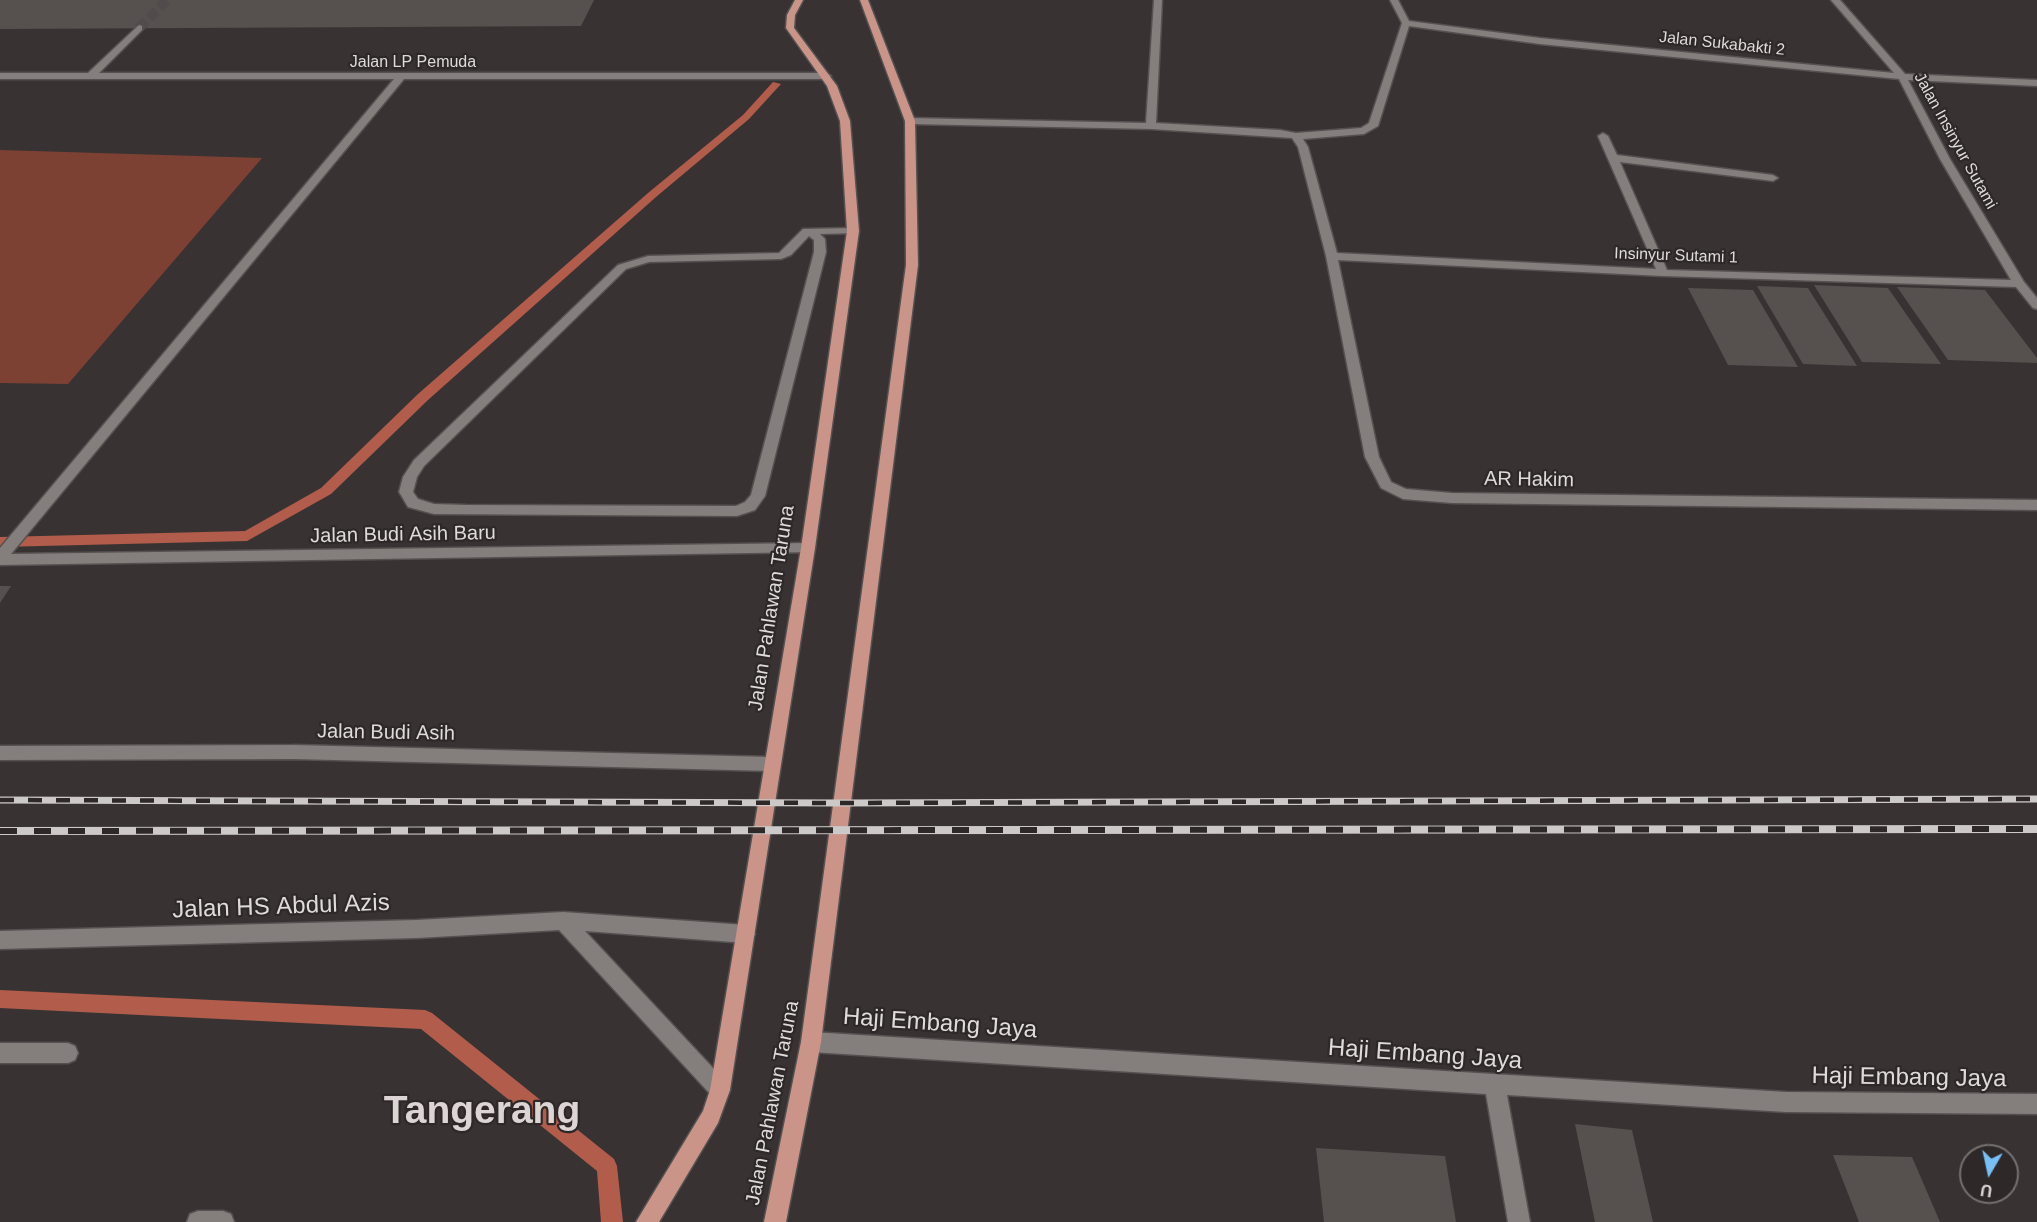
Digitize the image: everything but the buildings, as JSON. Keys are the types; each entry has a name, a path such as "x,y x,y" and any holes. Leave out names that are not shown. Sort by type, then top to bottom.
{"main road":[{"name":"Jalan Pahlawan Taruna","path":"647,1222 699,1138 711,1116 720,1090 771,764 808,548 853,231 845,121 822,71 794,36 789,21 800,0"},
{"name":"Jalan Pahlawan Taruna","path":"775,1222 811,1042 912,265 910,121 864,0"}],"street":[{"path":"1151,126 1158,0"},
{"path":"910,121 1151,126 1280,133 1296,136 1359,132 1372,127 1391,76 1406,23 1394,0"},
{"name":"Jalan Insinyur Sutami","path":"1836,0 1902,77 1945,159 2019,284 2037,305"},
{"name":"Jalan Sukabakti 2","path":"1406,23 1540,41 1902,77 2037,83"},
{"path":"91,76 139,28"},
{"name":"Jalan LP Pemuda","path":"0,76 400,78 822,71"},
{"path":"2,556 400,78"},
{"name":"AR Hakim","path":"1296,136 1303,147 1332,256 1372,457 1386,485 1403,494 1452,498 2037,505"},
{"path":"1603,136 1663,273"},
{"path":"1612,158 1773,178"},
{"path":"810,231 819,239 820,252 758,496 750,506 737,511 466,510 434,509 413,503 406,492 410,477 419,463 622,267 648,259 781,256 790,251 801,234 810,231 853,231"},
{"name":"Insinyur Sutami 1","path":"1332,256 1663,273 2019,284"},
{"name":"Jalan Budi Asih Baru","path":"2,556 808,548"},
{"name":"Jalan Budi Asih","path":"0,753 294,752 771,764"},
{"path":"563,921 720,1090"},
{"name":"Jalan HS Abdul Azis","path":"0,940 417,929 563,921 746,934"},
{"name":"Haji Embang Jaya","path":"811,1042 1495,1086 1786,1102 2037,1104"},
{"path":"0,1053 68,1053"},
{"path":"1495,1086 1519,1222"},
{"path":"198,1222 223,1222"}],"shaded area":[{"path":"0,150 262,158 68,384 0,383"}],"waterway":[{"path":"0,542 247,536 326,491 423,397 652,195 746,117 776,84"},
{"path":"0,999 425,1020 607,1166 612,1222"}],"tunnel":[{"path":"139,28 167,0"}],"railway":[{"path":"0,800 842,803 2037,799"},
{"path":"0,831 2037,829"}],"district":[{"name":"Tangerang","path":"482,1112"}]}
